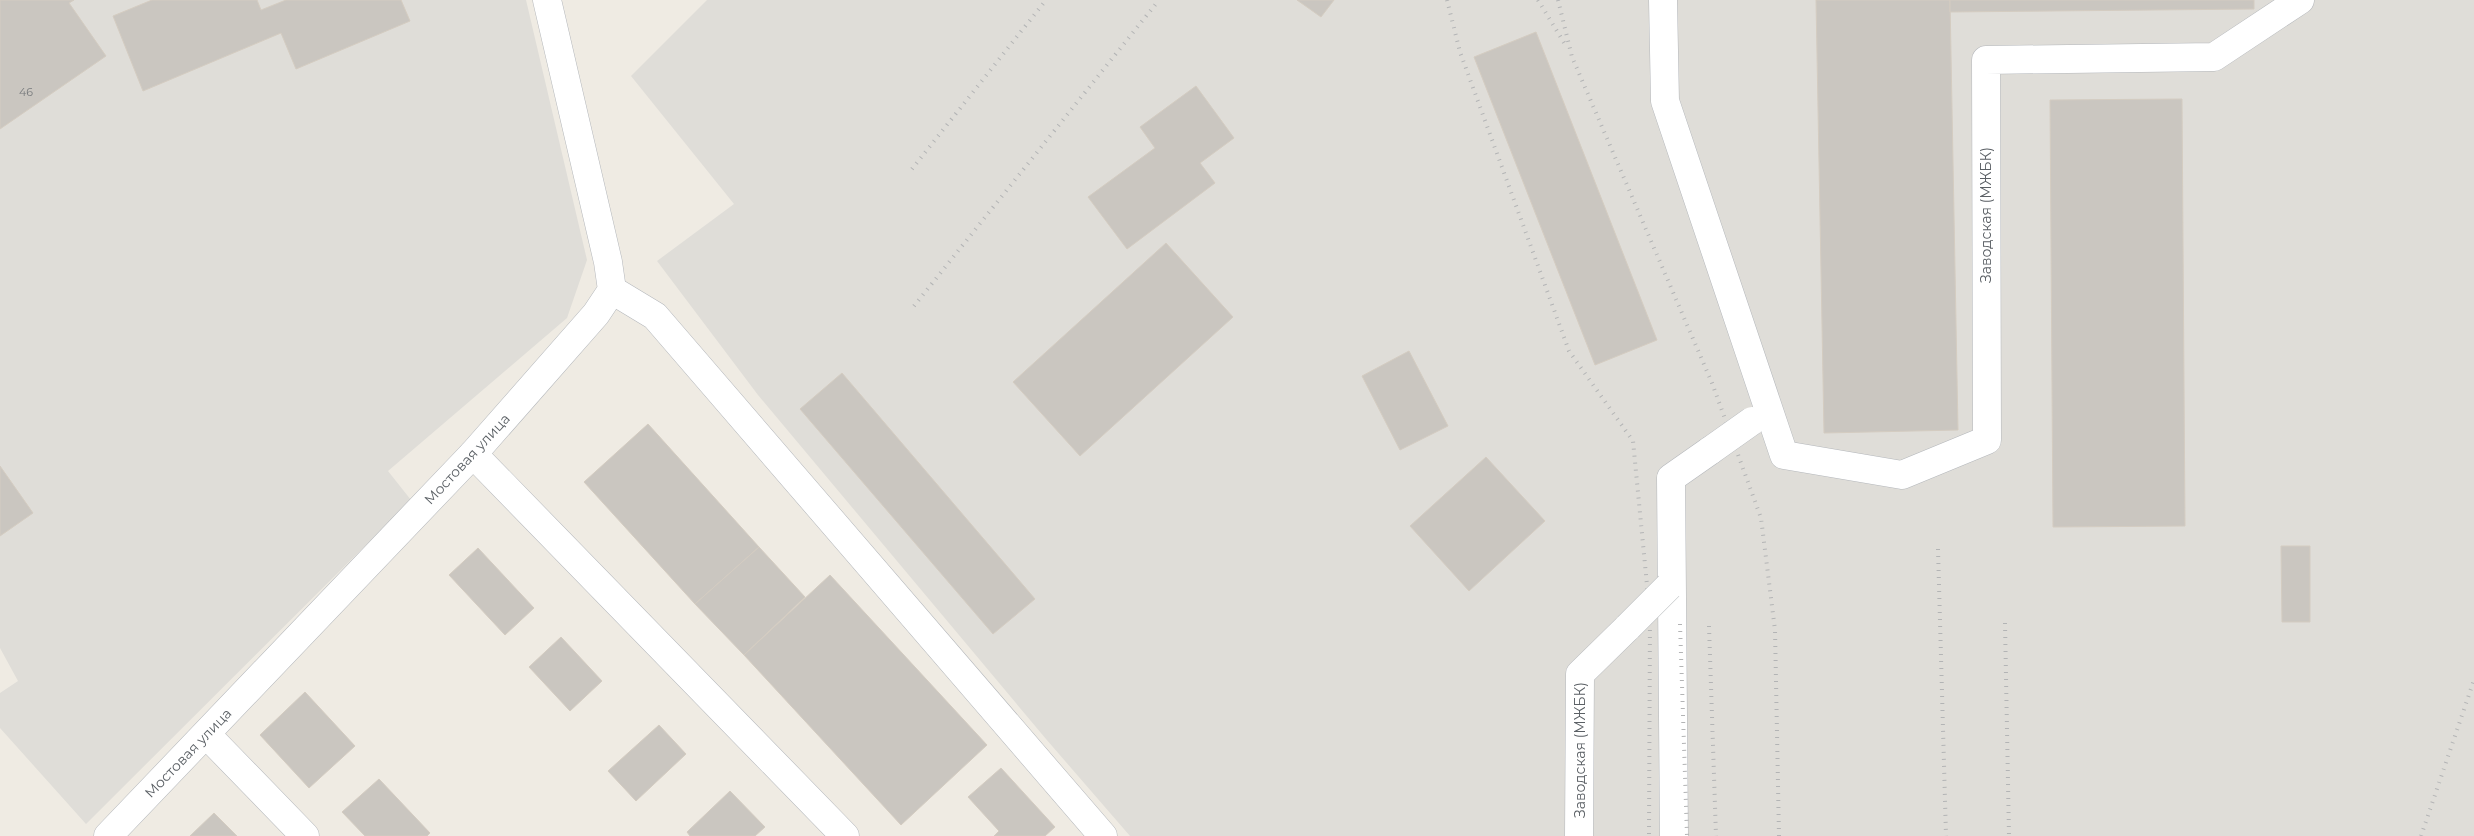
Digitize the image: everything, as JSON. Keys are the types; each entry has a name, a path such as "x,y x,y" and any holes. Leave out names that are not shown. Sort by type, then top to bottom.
{"street":[{"path":"548,0 608,262 612,290 655,316 1103,836"},
{"name":"Заводская (МЖБК)","path":"1662,0 1666,101 1760,415 1784,455 1902,475 1987,440 1986,60 2214,57 2300,0"},
{"name":"Мостовая улица","path":"108,836 207,735 473,454 596,314 612,290"},
{"path":"1674,836 1671,478 1760,415"},
{"path":"473,454 846,836"},
{"name":"Заводская (МЖБК)","path":"1579,836 1580,674 1671,584"},
{"path":"207,735 305,836"}],"shaded area":[{"path":"0,0 526,0 587,260 567,318 388,471 411,500 86,824 0,728 0,693 18,681 0,648"},
{"path":"707,0 2474,0 2474,836 1130,836 1046,739 758,395 657,261 734,204 631,76"}],"building":[{"path":"0,0 74,0 69,3 106,56 0,129"},
{"path":"152,0 257,0 261,10 286,0 401,0 410,21 296,69 281,33 143,91 113,16"},
{"path":"1297,0 1334,0 1321,17"},
{"path":"1816,0 1950,0 1958,430 1824,433"},
{"path":"1950,0 2254,0 2254,9 1950,12"},
{"path":"1536,32 1657,340 1595,365 1474,57"},
{"path":"1196,86 1234,138 1200,163 1215,183 1127,249 1088,197 1155,148 1140,127"},
{"path":"2182,99 2185,526 2053,527 2050,100"},
{"path":"1166,243 1233,317 1080,456 1013,382"},
{"path":"1409,351 1448,426 1400,450 1362,376"},
{"path":"842,373 1035,599 993,634 800,409"},
{"path":"648,424 759,547 695,604 584,482"},
{"path":"1486,457 1545,521 1469,591 1410,526"},
{"path":"0,466 33,513 0,536"},
{"path":"2281,546 2310,546 2310,622 2282,622"},
{"path":"759,547 805,597 744,655 695,604"},
{"path":"478,548 534,608 505,635 449,575"},
{"path":"830,575 987,745 901,825 744,655"},
{"path":"561,637 602,681 570,711 529,667"},
{"path":"305,692 355,746 309,788 260,735"},
{"path":"659,725 686,754 636,801 608,771"},
{"path":"1001,768 1055,827 1045,836 994,836 999,831 968,797"},
{"path":"379,779 430,833 427,836 365,836 342,812"},
{"path":"730,791 765,827 755,836 690,836 687,832"},
{"path":"214,813 237,836 190,836"}],"railway":[{"path":"912,169 1046,0"},
{"path":"914,306 1159,0"},
{"path":"1447,0 1460,52 1569,351 1633,441 1650,616 1649,836"},
{"path":"1538,0 1566,46"},
{"path":"1558,0 1572,57 1712,383 1761,518 1775,630 1779,836"},
{"path":"1938,549 1946,836"},
{"path":"2005,623 2009,836"},
{"path":"1680,624 1687,836"},
{"path":"1709,626 1716,836"},
{"path":"2421,836 2474,680"}]}
